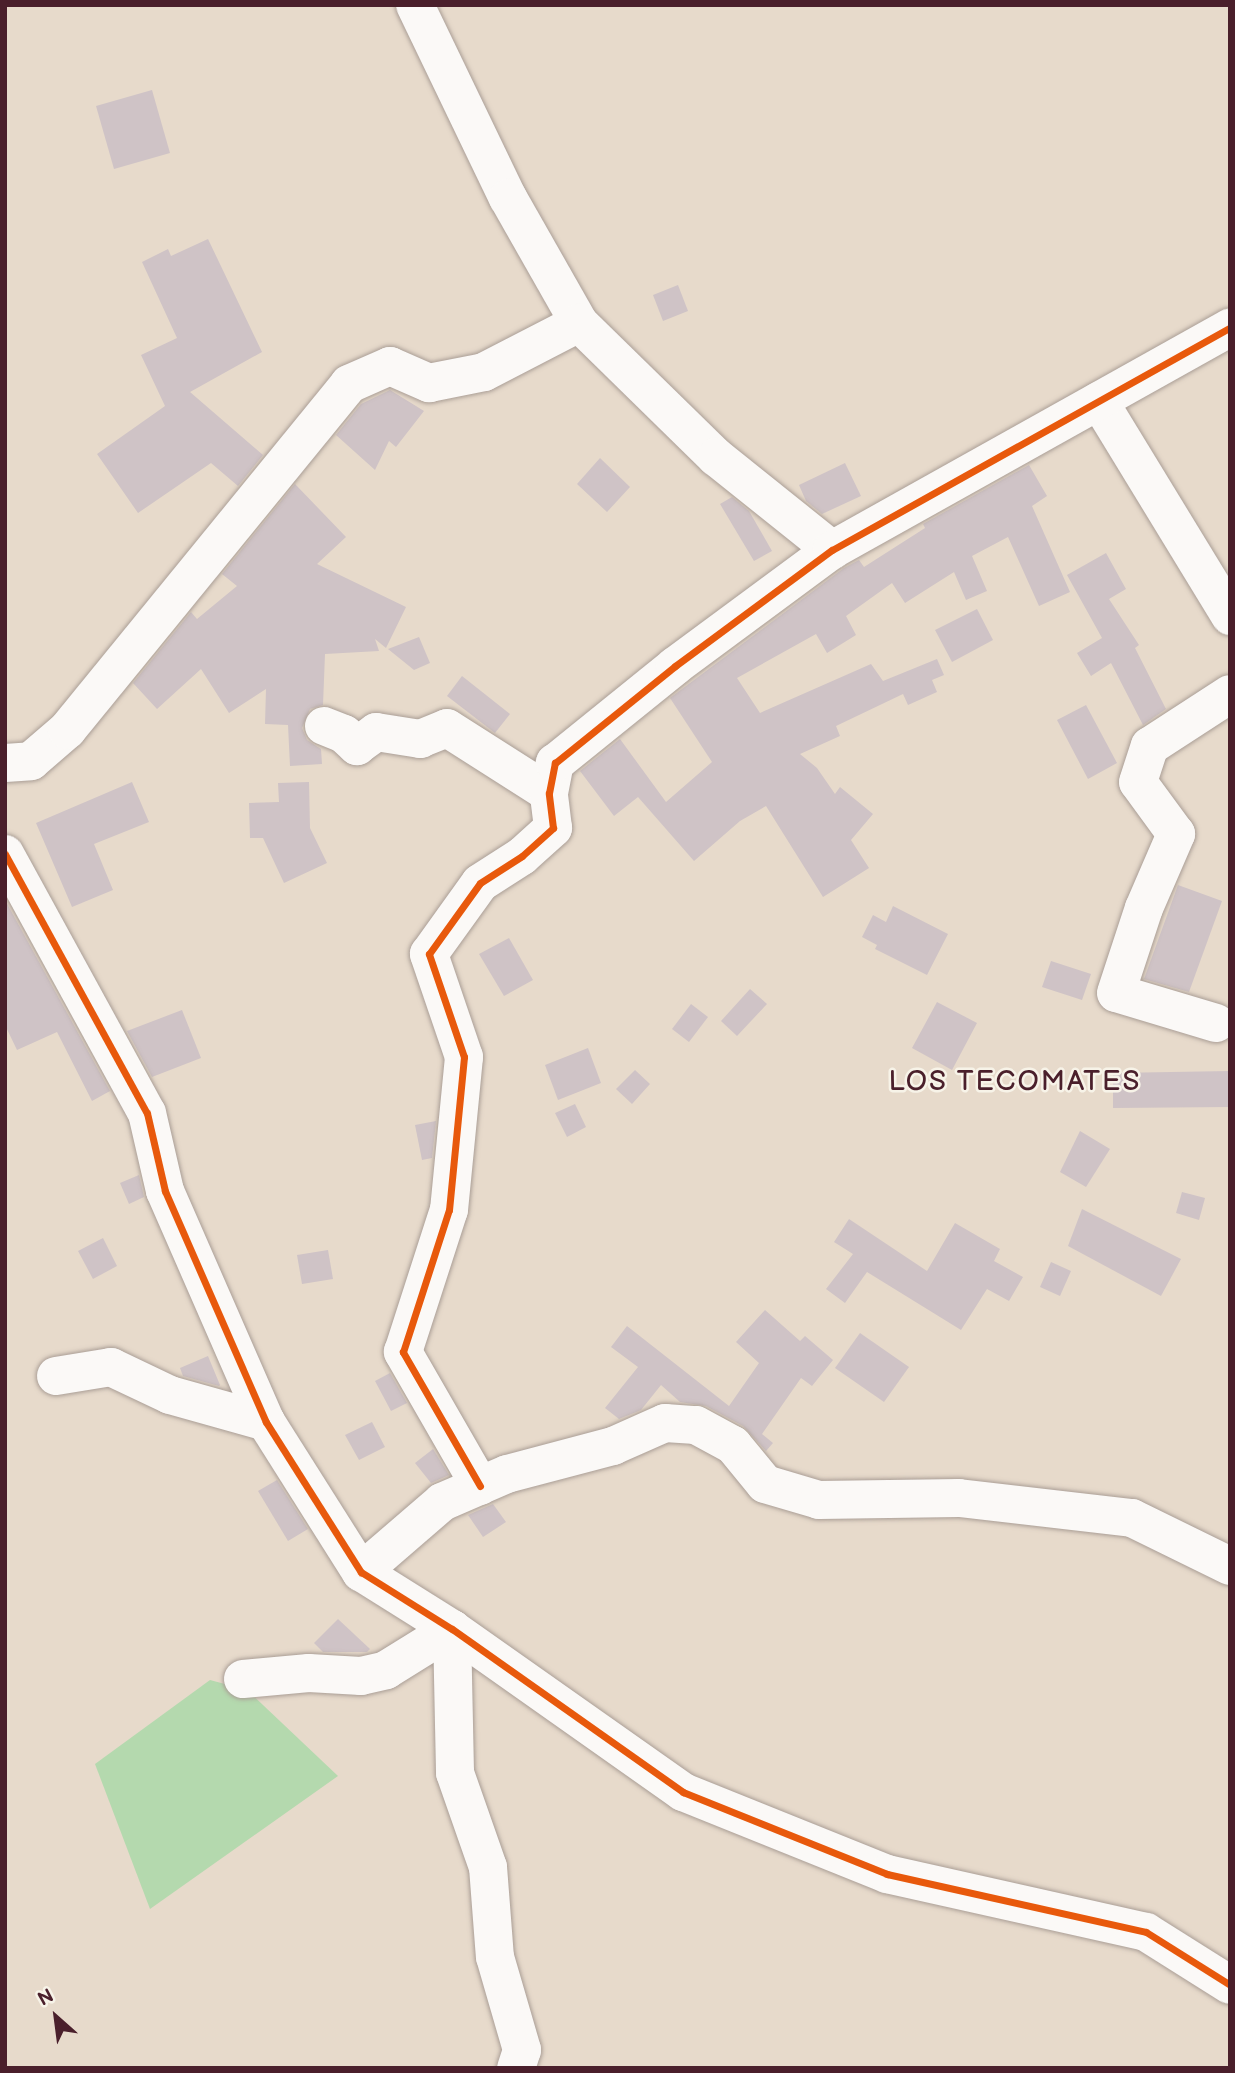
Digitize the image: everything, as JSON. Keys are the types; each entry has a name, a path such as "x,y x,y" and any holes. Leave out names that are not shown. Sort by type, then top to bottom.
{"street":[{"path":"415,5 508,198 579,323 716,457 832,550"},
{"path":"5,763 30,761 67,730 349,384 390,366 429,383 484,372 579,323"},
{"path":"480,1486 403,1352 449,1210 464,1057 429,954 480,883 522,856 554,828 550,793 555,762 675,666 832,550 1230,328"},
{"path":"1099,401 1230,616"},
{"path":"1216,1023 1116,993 1144,908 1177,834 1138,782 1150,746 1230,694"},
{"path":"324,726 344,734 357,746 376,732 420,739 447,728 550,793"},
{"path":"5,854 147,1113 165,1191 266,1422 361,1572 452,1629 683,1792 887,1874 1146,1932 1230,1985"},
{"path":"56,1376 111,1367 170,1395 266,1422"},
{"path":"361,1572 442,1502 507,1474 613,1446 665,1423 696,1425 733,1445 765,1484 819,1500 959,1498 1132,1518 1230,1566"},
{"path":"243,1679 309,1673 362,1676 386,1670 452,1629"},
{"path":"452,1629 455,1773 488,1867 495,1957 522,2050 516,2068"}],"green space":[{"path":"210,1680 247,1690 338,1776 150,1909 95,1764"}],"building":[{"path":"152,90 170,153 114,169 96,106"},
{"path":"208,239 262,352 190,392 263,455 238,486 211,463 138,513 97,454 165,406 141,355 177,338 142,262 168,249 171,256"},
{"path":"678,285 688,311 663,321 653,295"},
{"path":"390,390 424,411 396,447 389,441 375,470 336,435 361,404"},
{"path":"600,458 630,487 607,512 577,484"},
{"path":"845,463 861,496 822,514 806,501 799,485"},
{"path":"1029,465 1047,496 1032,506 1070,592 1039,606 1008,537 972,556 987,591 966,600 954,572 905,603 892,583 846,616 856,635 827,653 816,634 737,678 760,713 871,664 883,681 937,659 944,675 932,680 937,692 908,705 903,694 836,726 840,736 800,754 817,768 835,794 840,787 873,814 851,840 869,868 823,897 766,806 740,821 694,861 638,797 614,816 580,771 620,739 666,802 712,762 670,698 844,568 859,560 864,567 925,528 923,524"},
{"path":"295,484 346,537 317,564 406,607 386,648 375,639 379,651 325,654 323,705 310,709 302,728 307,740 321,749 322,764 290,766 288,725 265,724 266,689 229,713 201,669 157,709 133,683 191,612 197,619 237,586 222,574"},
{"path":"732,497 749,511 772,551 754,561 720,504"},
{"path":"1106,553 1126,589 1109,599 1139,645 1135,648 1166,709 1143,725 1111,663 1091,676 1077,653 1102,638 1067,575"},
{"path":"977,609 993,640 952,662 935,630"},
{"path":"419,637 430,663 414,670 388,649"},
{"path":"462,676 510,714 495,733 447,696"},
{"path":"1086,705 1117,763 1088,779 1057,720"},
{"path":"132,782 149,822 94,844 113,890 72,907 36,823"},
{"path":"309,782 310,828 327,863 284,883 263,838 250,838 249,803 279,802 278,783"},
{"path":"1178,885 1222,901 1189,992 1144,979"},
{"path":"5,900 110,1091 92,1101 57,1032 17,1050 5,1025"},
{"path":"893,906 948,934 927,975 875,949 877,945 862,937 873,915 886,922"},
{"path":"509,938 533,980 504,996 479,954"},
{"path":"1051,961 1091,974 1082,1000 1042,987"},
{"path":"750,989 767,1004 737,1036 721,1021"},
{"path":"937,1002 977,1023 952,1070 912,1048"},
{"path":"691,1004 708,1017 689,1042 672,1029"},
{"path":"182,1010 201,1058 152,1077 127,1031"},
{"path":"588,1048 601,1083 558,1100 545,1065"},
{"path":"635,1070 650,1084 632,1104 616,1089"},
{"path":"1230,1071 1230,1107 1113,1108 1113,1073"},
{"path":"575,1104 586,1127 567,1137 555,1113"},
{"path":"436,1121 432,1158 422,1160 415,1125"},
{"path":"1080,1131 1110,1149 1086,1187 1060,1172"},
{"path":"139,1175 144,1197 129,1204 120,1183"},
{"path":"1182,1192 1205,1198 1199,1220 1176,1213"},
{"path":"1082,1209 1181,1259 1161,1296 1068,1246"},
{"path":"849,1219 927,1271 955,1223 1000,1249 994,1261 1023,1277 1009,1301 987,1289 961,1330 867,1272 845,1303 826,1289 853,1254 834,1242"},
{"path":"103,1238 117,1266 93,1279 78,1251"},
{"path":"328,1250 333,1279 302,1284 297,1255"},
{"path":"1051,1262 1071,1271 1060,1296 1040,1287"},
{"path":"765,1310 800,1341 805,1336 833,1360 812,1386 801,1378 762,1434 773,1443 766,1451 743,1426 706,1406 680,1402 661,1385 641,1410 619,1419 605,1408 638,1367 611,1347 627,1326 729,1406 759,1363 736,1342"},
{"path":"860,1333 909,1367 884,1402 835,1368"},
{"path":"208,1356 219,1386 183,1376 180,1368"},
{"path":"390,1373 407,1403 391,1411 375,1381"},
{"path":"372,1422 385,1447 359,1460 345,1435"},
{"path":"433,1449 449,1475 431,1483 415,1463"},
{"path":"277,1480 308,1529 288,1541 258,1491"},
{"path":"493,1504 506,1522 483,1537 468,1515"},
{"path":"338,1619 370,1649 367,1652 323,1652 314,1643"}],"cycle path":[{"path":"480,1486 403,1352 449,1210 464,1057 429,954 480,883 522,856 553,828 549,793 555,763 675,666 832,550 1230,328"},
{"path":"5,854 147,1113 165,1191 266,1422 361,1572 452,1629 683,1792 887,1874 1146,1932 1230,1985"}],"district":[{"name":"LOS TECOMATES","path":"1015,1082"}]}
